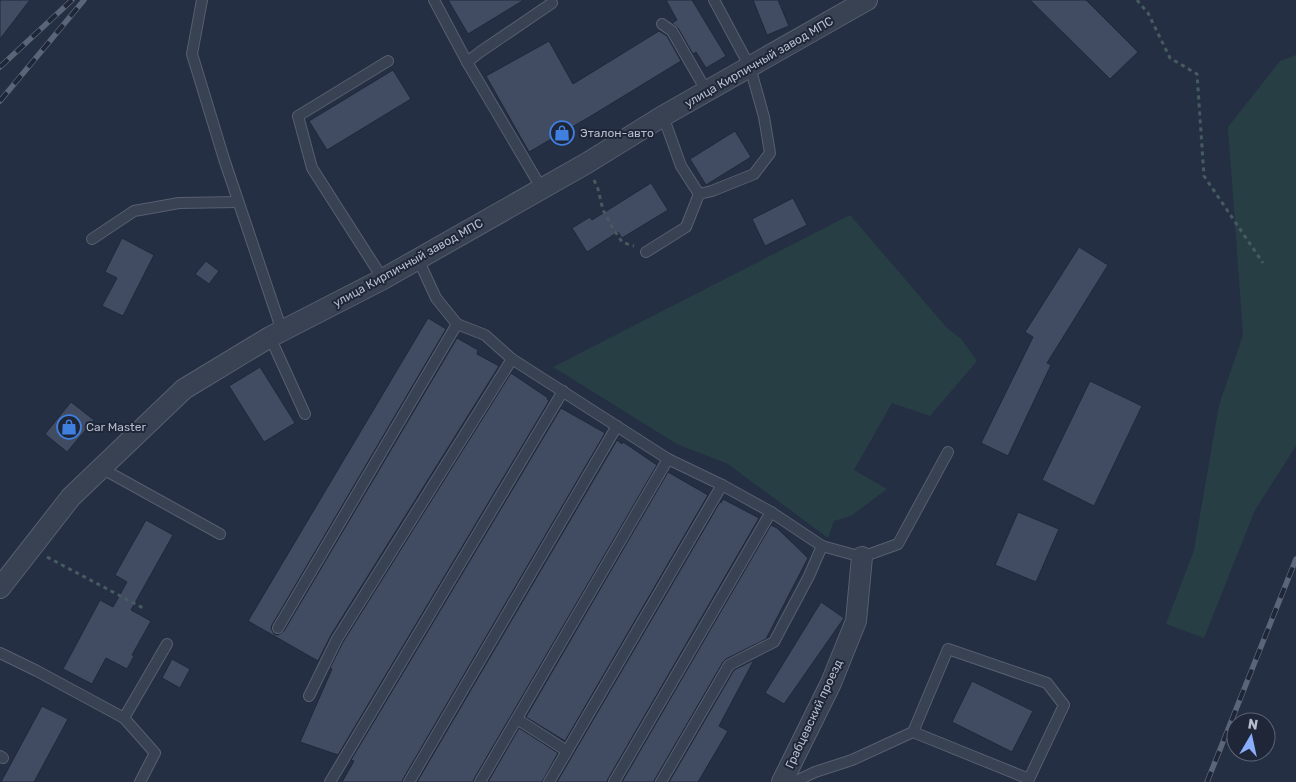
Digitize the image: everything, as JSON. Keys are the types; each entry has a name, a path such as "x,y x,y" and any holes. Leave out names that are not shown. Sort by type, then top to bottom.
{"street":[{"name":"улица Кирпичный завод МПС","path":"0,588 70,497 184,389 276,334 384,279 587,163 663,116 867,0"},
{"name":"Грабцевский проезд","path":"782,782 831,683 856,621 862,557"}],"lane":[{"path":"202,0 192,54 238,202 276,334 304,414"},
{"path":"434,0 467,62 542,189"},
{"path":"698,194 712,191 754,174 770,153 764,117 750,68 714,0"},
{"path":"467,62 552,4"},
{"path":"662,24 672,31 707,92"},
{"path":"384,279 312,168 298,116 388,61"},
{"path":"663,116 681,166 698,194"},
{"path":"646,252 686,227 698,194"},
{"path":"92,239 134,211 179,203 238,202"},
{"path":"418,259 436,298 457,324 485,335 512,359 668,459 722,485 771,512 822,546 862,557 898,544 948,452"},
{"path":"278,628 457,324"},
{"path":"309,696 337,639 512,359"},
{"path":"330,782 563,391"},
{"path":"409,782 617,426"},
{"path":"480,782 668,459"},
{"path":"101,468 220,534"},
{"path":"549,782 722,485"},
{"path":"614,782 771,512"},
{"path":"661,782 729,665 774,642 809,576 822,546"},
{"path":"124,718 167,644"},
{"path":"794,782 815,772 852,760 914,732 948,649 1047,683 1064,705 1029,779 914,732"},
{"path":"0,653 124,718 154,754 140,782"},
{"path":"516,720 567,751"}],"path":[{"path":"1137,0 1148,13 1170,58 1197,74 1204,176 1262,263"},
{"path":"587,163 598,189 603,210 622,242 646,252"},
{"path":"31,549 143,608"}],"green space":[{"path":"1296,55 1296,446 1255,510 1204,638 1166,624 1194,550 1219,405 1243,335 1228,127 1280,61"},
{"path":"850,215 947,328 961,339 977,361 930,416 892,403 854,470 887,489 851,516 834,521 828,538 728,464 677,444 553,367"}],"building":[{"path":"0,0 30,0 0,39"},
{"path":"448,0 524,0 468,34"},
{"path":"666,0 692,0 726,56 706,68 696,52 693,54 678,28 672,23 677,20"},
{"path":"753,0 778,0 789,26 767,35"},
{"path":"1030,0 1086,0 1138,52 1110,79"},
{"path":"659,31 667,36 681,61 529,152 486,76 549,41 573,84"},
{"path":"393,70 411,99 327,150 309,121"},
{"path":"735,131 751,157 706,185 690,159"},
{"path":"651,183 668,210 622,238 618,232 587,252 572,228 590,217 592,220"},
{"path":"793,198 807,225 765,246 752,219"},
{"path":"122,238 154,255 123,316 102,306 117,278 105,272"},
{"path":"1079,247 1108,265 1047,363 1051,365 1008,456 981,443 1033,337 1025,332"},
{"path":"206,261 219,271 209,284 195,274"},
{"path":"428,318 446,329 272,625 271,628 274,634 278,635 284,631 457,338 478,350 477,354 499,366 331,635 318,661 248,621"},
{"path":"260,367 295,423 264,442 229,386"},
{"path":"511,373 548,398 549,401 338,755 300,742 332,669 330,668 343,642"},
{"path":"1090,381 1142,406 1094,506 1042,480"},
{"name":"Car Master","path":"71,402 94,420 67,452 45,434"},
{"path":"561,408 605,433 402,782 342,782 354,761 351,760"},
{"path":"617,440 657,465 473,782 417,782"},
{"path":"668,472 708,495 565,741 526,717"},
{"path":"723,499 759,518 607,782 557,782 720,502"},
{"path":"1018,512 1059,529 1036,582 995,565"},
{"path":"146,520 173,535 131,610 151,621 132,655 134,656 127,669 106,658 92,684 63,669 100,600 113,607 127,582 115,575"},
{"path":"771,525 777,528 808,558 766,639 723,662 654,782 622,782"},
{"path":"821,602 844,618 784,704 765,693"},
{"path":"172,659 190,669 180,688 162,678"},
{"path":"754,660 719,726 728,731 698,782 669,782 734,670"},
{"path":"972,681 1033,711 1012,752 952,722"},
{"path":"42,706 68,719 34,782 1,782"},
{"path":"519,728 558,753 542,782 488,782"}],"railway":[{"path":"0,67 72,0"},
{"path":"0,101 84,0"},
{"path":"1207,782 1296,559"}],"place":[{"name":"Эталон-авто","path":"562,133"},
{"name":"Car Master","path":"69,427"}]}
